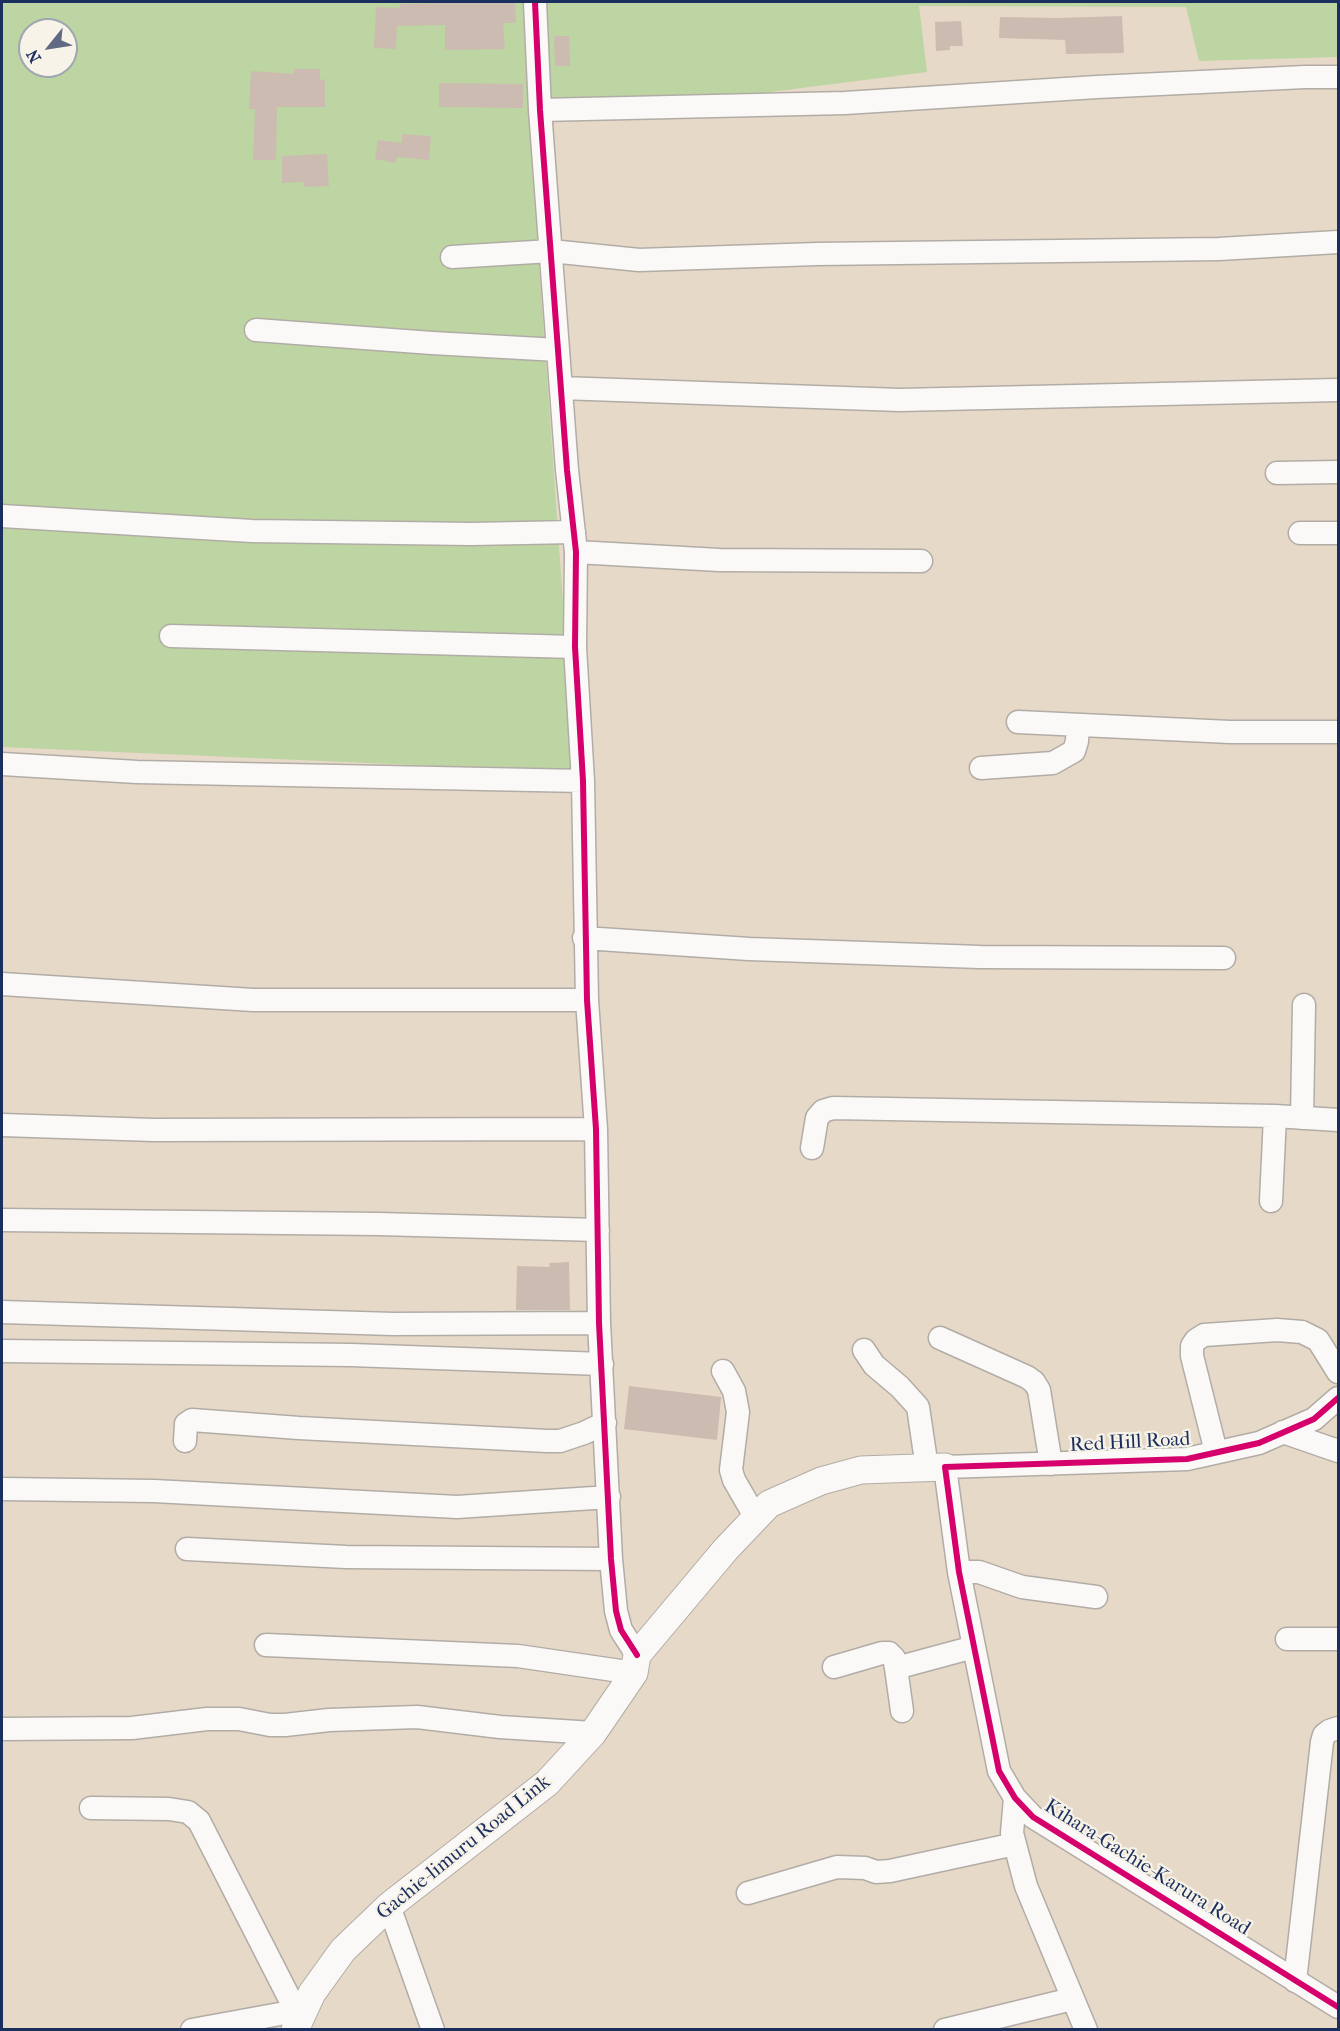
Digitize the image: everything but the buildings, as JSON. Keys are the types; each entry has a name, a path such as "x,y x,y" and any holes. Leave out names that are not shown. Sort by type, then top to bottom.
{"main road":[{"name":"Gachie-limuru Road Link","path":"297,2020 343,1950 389,1906 547,1783 593,1733 636,1664 726,1549 769,1504 821,1481 861,1470 936,1468"}],"street":[{"path":"266,1645 518,1656 636,1664 621,1630 616,1611 611,1559 599,1323 596,1129 586,1000 582,781 575,647 575,542 540,110 535,2"},
{"path":"540,110 845,104 1097,87 1338,77"},
{"path":"452,257 551,251 639,260 817,254 1219,249 1338,242"},
{"path":"256,330 558,350"},
{"path":"561,388 900,400 1338,390"},
{"path":"1277,473 1338,472"},
{"path":"2,516 252,531 471,534 575,542 719,560 921,561"},
{"path":"1300,532 1338,533"},
{"path":"171,636 575,647"},
{"path":"1018,722 1230,732 1338,732"},
{"path":"981,768 1053,763 1074,751 1078,726"},
{"path":"2,764 137,772 582,781"},
{"path":"584,938 749,949 968,957 1224,958"},
{"path":"2,984 253,1000 586,1000"},
{"path":"1302,1118 1304,1005"},
{"path":"812,1148 818,1118 823,1111 833,1108 1275,1116 1338,1120"},
{"path":"1271,1201 1275,1116"},
{"path":"2,1125 154,1130 596,1129"},
{"path":"2,1220 379,1224 598,1230"},
{"path":"2,1312 393,1324 599,1323"},
{"path":"1216,1452 1192,1356 1192,1346 1196,1340 1204,1335 1277,1330 1302,1332 1318,1340 1338,1372"},
{"path":"940,1338 1034,1382 1039,1390 1051,1464"},
{"path":"2,1350 340,1355 602,1364"},
{"name":"Kihara-Gachie-Karura Road","path":"864,1350 874,1365 900,1387 918,1407 936,1468 999,1771 1015,1798 1033,1817 1338,2007"},
{"path":"723,1371 734,1391 738,1412 731,1470 734,1480 756,1518"},
{"name":"Red Hill Road","path":"936,1468 1187,1459 1259,1443 1314,1419 1338,1398"},
{"path":"185,1441 186,1424 192,1420 547,1441 560,1441 605,1423"},
{"path":"1283,1432 1338,1451"},
{"path":"2,1489 154,1491 457,1507 609,1497"},
{"path":"187,1549 346,1557 611,1559"},
{"path":"959,1572 979,1572 1022,1587 1096,1597"},
{"path":"1287,1639 1338,1639"},
{"path":"896,1668 974,1647"},
{"path":"834,1667 889,1653 894,1658 902,1711"},
{"path":"2,1729 132,1728 207,1719 239,1719 270,1725 285,1725 328,1720 417,1717 500,1727 593,1733"},
{"path":"1295,1980 1322,1742 1324,1735 1338,1728"},
{"path":"1015,1798 1012,1833 1026,1886 1086,2030"},
{"path":"91,1808 169,1809 188,1812 199,1821 297,2020 192,2030"},
{"path":"748,1893 837,1868 890,1871 1015,1844"},
{"path":"389,1906 433,2030"},
{"path":"945,2030 1072,1999"}],"green space":[{"path":"2,2 1338,2 1338,57 1199,61 1186,7 919,6 927,72 529,123 575,772 2,747"}],"cycle path":[{"path":"535,2 540,110 567,470 576,552 575,647 583,781 587,1000 596,1129 599,1323 611,1559 616,1611 621,1630 637,1655"},
{"path":"1338,1398 1314,1419 1259,1443 1187,1459 945,1467 959,1572 999,1771 1015,1798 1033,1817 1338,2007"}]}
